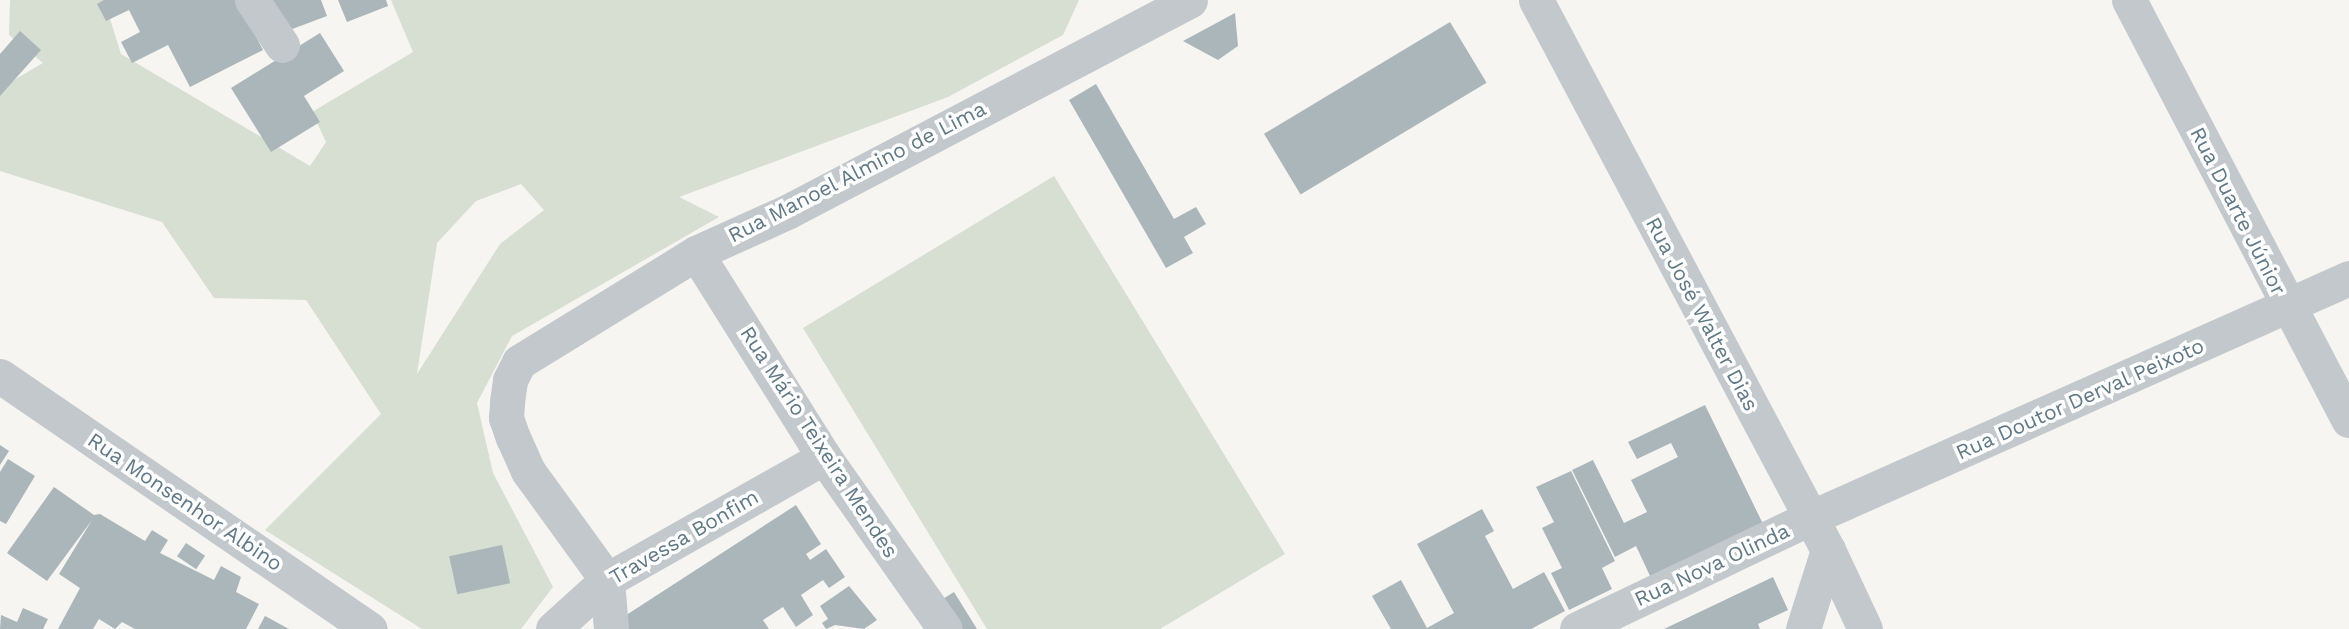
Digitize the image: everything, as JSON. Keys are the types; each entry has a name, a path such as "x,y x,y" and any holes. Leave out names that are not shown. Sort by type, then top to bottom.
{"street":[{"path":"252,0 282,45"},
{"name":"Rua Manoel Almino de Lima","path":"607,580 528,471 506,418 510,380 529,351 696,253 787,212 1189,0"},
{"name":"Rua José Walter Dias","path":"1536,0 1828,550 1865,629"},
{"name":"Rua Duarte Júnior","path":"2129,0 2287,307 2349,420"},
{"name":"Rua Mário Teixeira Mendes","path":"696,253 824,457 945,629"},
{"name":"Rua Doutor Derval Peixoto","path":"1810,518 2349,278"},
{"name":"Rua Monsenhor Albino","path":"0,376 370,629"},
{"name":"Travessa Bonfim","path":"553,629 607,580 824,457"},
{"name":"Rua Nova Olinda","path":"1577,629 1810,518"},
{"path":"1803,629 1828,550"},
{"path":"607,580 611,629"}],"shaded area":[{"path":"10,0 108,0 105,3 121,54 310,166 326,142 312,112 413,52 391,0 1079,0 1063,35 948,97 679,197 719,217 512,336 477,403 493,473 553,587 521,629 422,629 265,530 381,414 306,300 214,298 162,222 0,171 0,88 43,63 9,35","holes":["521,184 544,210 500,244 417,374 437,243 476,201"]},
{"path":"1054,176 1285,554 1160,629 987,629 803,328"}],"building":[{"path":"104,0 237,0 263,50 190,87 168,45 132,63 121,42 140,32 129,10 106,21 97,4"},
{"path":"265,0 321,0 327,16 287,31"},
{"path":"338,0 386,0 388,6 347,22"},
{"path":"1235,13 1238,46 1218,60 1183,41"},
{"path":"1450,22 1487,83 1301,195 1264,134"},
{"path":"20,31 41,50 0,96 0,54"},
{"path":"320,33 344,71 304,96 320,122 271,152 231,88"},
{"path":"1096,84 1174,219 1196,207 1206,224 1184,237 1193,253 1166,268 1069,100"},
{"path":"1705,405 1763,524 1651,578 1636,546 1615,557 1572,470 1593,460 1624,523 1647,512 1631,480 1678,457 1671,443 1637,459 1628,442"},
{"path":"0,445 9,451 0,465"},
{"path":"8,459 35,476 6,524 0,521 0,472"},
{"path":"1571,471 1615,561 1602,568 1612,589 1569,610 1551,573 1562,568 1542,528 1554,522 1536,487"},
{"path":"54,487 94,515 100,514 145,541 152,530 168,540 160,553 214,580 221,566 241,577 236,592 259,604 246,629 135,629 122,622 115,629 99,619 93,629 58,629 80,588 59,574 92,520 47,581 7,553"},
{"path":"796,505 821,544 806,554 810,560 826,549 845,577 829,588 823,580 801,595 813,615 796,627 783,607 763,620 769,629 618,629 614,623"},
{"path":"1482,509 1494,531 1485,536 1513,589 1544,572 1565,611 1531,629 1391,629 1372,596 1401,580 1427,628 1454,613 1417,544"},
{"path":"186,543 205,556 196,569 177,556"},
{"path":"502,545 510,583 457,594 449,556"},
{"path":"1773,577 1788,610 1758,624 1760,629 1664,629"},
{"path":"849,586 877,620 864,629 835,625 826,629 822,623 828,619 820,606"},
{"path":"954,592 977,629 955,629 938,602"},
{"path":"23,608 48,619 43,629 0,629 1,615 17,622"},
{"path":"265,616 289,629 258,629"}]}
